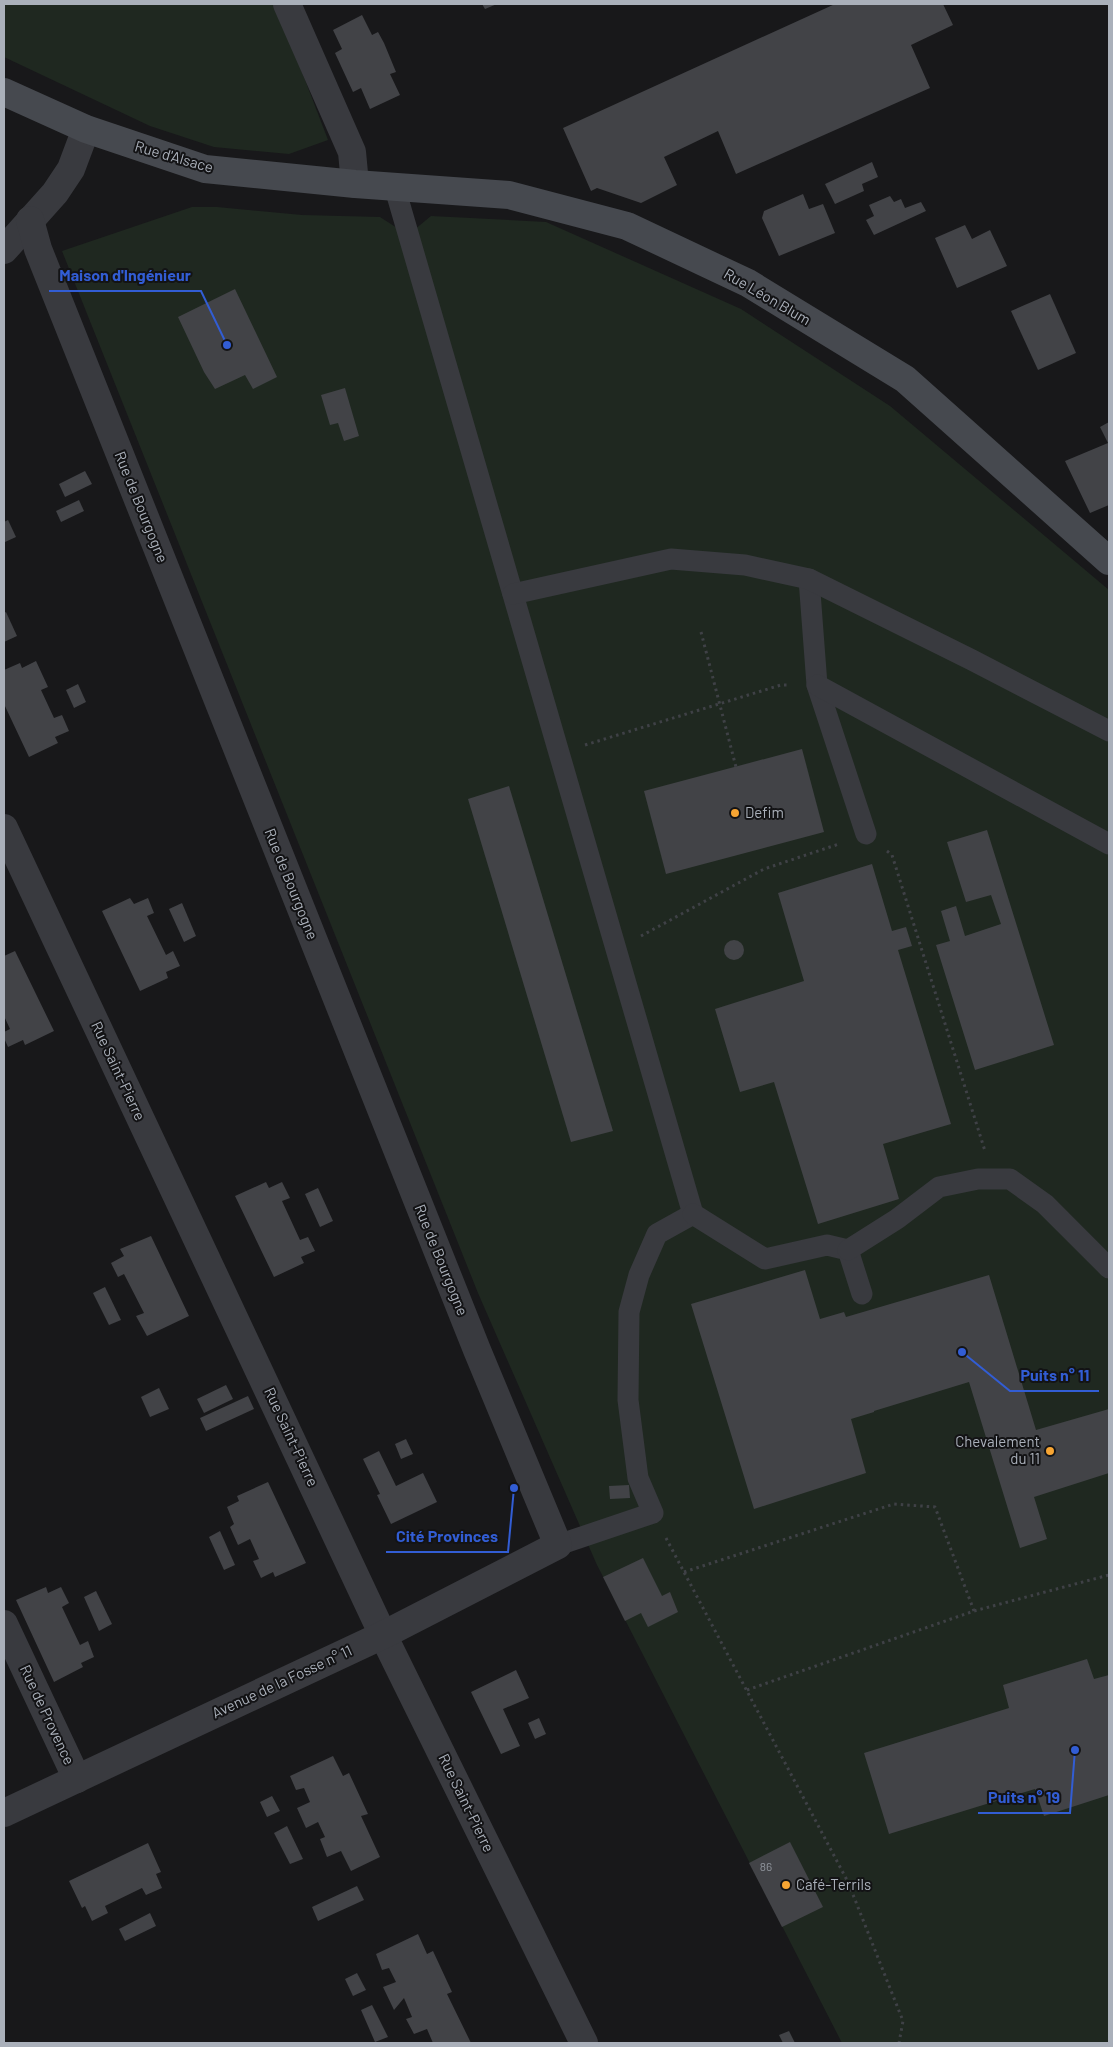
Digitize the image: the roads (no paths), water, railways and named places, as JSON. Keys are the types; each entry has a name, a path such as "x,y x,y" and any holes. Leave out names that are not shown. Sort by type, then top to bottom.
{"street":[{"path":"287,4 352,152 354,184"},
{"name":"Rue d'Alsace","path":"4,92 86,129 205,169 354,184"},
{"path":"4,250 55,193 71,169 86,129"},
{"name":"Rue Léon Blum","path":"354,184 509,195 627,226 748,283 905,379 1109,561"},
{"name":"Rue de Bourgogne","path":"30,220 38,249 473,1341 558,1545"},
{"name":"Rue Saint-Pierre","path":"4,828 383,1635 584,2043"},
{"name":"Avenue de la Fosse n° 11","path":"4,1813 383,1635 558,1545"},
{"name":"Rue de Provence","path":"4,1624 77,1779"}],"lane":[{"path":"394,186 693,1214 765,1259 827,1245 848,1250 897,1219 940,1187 978,1179 1010,1178 1046,1204 1109,1268"},
{"path":"512,594 671,559 745,565 809,579 1109,731"},
{"path":"809,579 817,685 866,834"},
{"path":"817,685 1109,844"},
{"path":"558,1545 653,1513 636,1469 628,1400 628,1312 639,1275 657,1234 693,1214"},
{"path":"848,1250 862,1294"}],"place":[{"name":"Maison d'Ingénieur","path":"227,345"},
{"name":"Defim","path":"735,813"},
{"name":"Puits n° 11","path":"962,1352"},
{"name":"Chevalement du 11","path":"1050,1451"},
{"name":"Cité Provinces","path":"514,1488"},
{"name":"Puits n° 19","path":"1075,1750"},
{"name":"Café-Terrils","path":"786,1885"}]}
